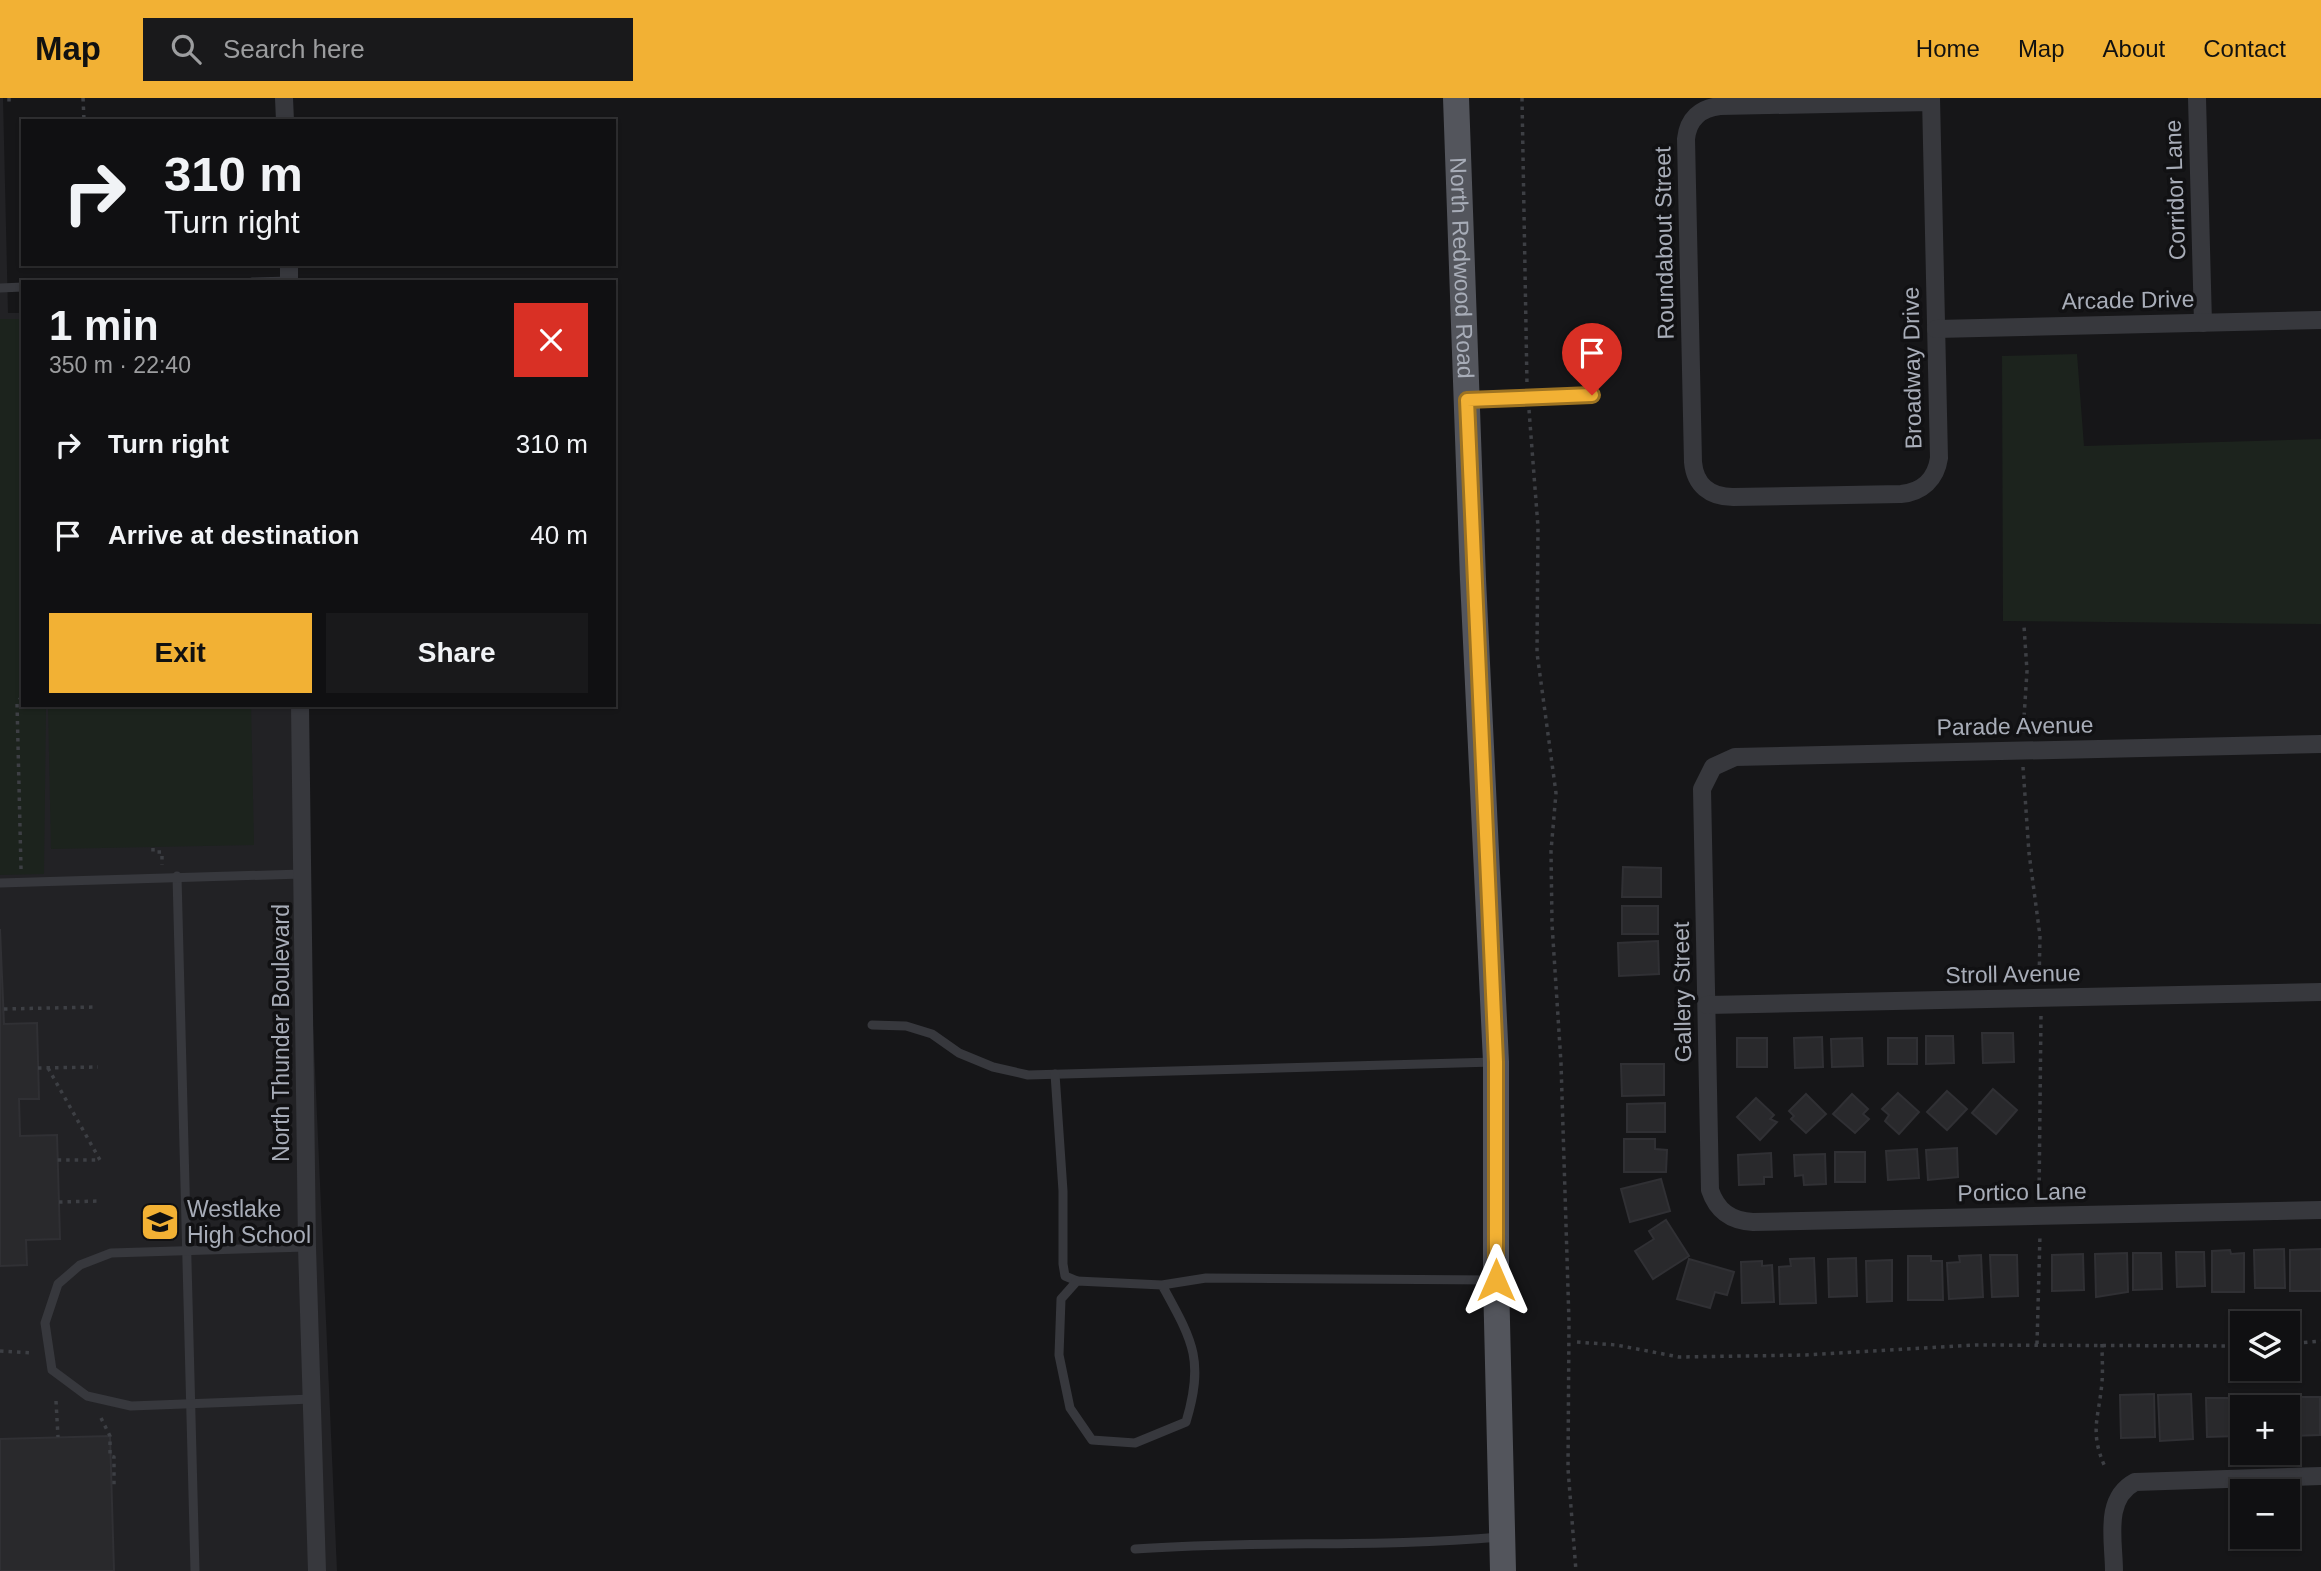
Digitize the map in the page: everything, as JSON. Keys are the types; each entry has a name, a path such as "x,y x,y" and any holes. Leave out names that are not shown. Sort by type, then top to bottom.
{"main road":[{"name":"North Redwood Road","path":"1456,98 1496,1062 1496,1280 1503,1571"}],"street":[{"path":"284,98 285,119"},
{"name":"Corridor Lane","path":"2197,98 2203,323"},
{"name":"Broadway Drive","path":"1699,483 1723,497 1901,494 1923,487 1934,475 1939,458 1931,100"},
{"name":"Roundabout Street","path":"1699,483 1693,461 1686,139 1690,123 1702,110 1720,106 1931,100"},
{"name":"Arcade Drive","path":"1936,329 2321,320"},
{"name":"North Thunder Boulevard","path":"300,707 307,1247 317,1571"},
{"name":"Parade Avenue","path":"1713,767 1735,757 2022,742 2321,744"},
{"name":"Gallery Street","path":"1713,767 1702,789 1710,1190 1725,1214"},
{"name":"Stroll Avenue","path":"1707,1005 2321,992"},
{"name":"Portico Lane","path":"1725,1214 1753,1223 2321,1210"},
{"path":"2114,1571 2114,1507 2122,1491 2143,1480 2321,1476"}],"lane":[{"path":"265,280 289,276"},
{"path":"0,288 21,288"},
{"path":"1467,400 1592,395"},
{"path":"0,883 304,874"},
{"path":"177,876 195,1571"},
{"path":"872,1025 906,1026 932,1034 959,1054 993,1067 1028,1075 1496,1062"},
{"path":"1055,1074 1063,1191 1065,1276 1077,1281 1162,1285 1206,1278 1496,1280"},
{"path":"307,1247 111,1253 80,1265 58,1284 45,1323 52,1370 86,1396 131,1406 312,1399"},
{"path":"1077,1281 1061,1299 1059,1356 1070,1408 1092,1440 1135,1443 1186,1422 1196,1387 1191,1339 1162,1285"},
{"path":"1135,1549 1212,1544 1426,1544 1503,1537"}],"path":[{"path":"83,98 84,119"},
{"path":"1522,98 1528,397 1538,527 1537,653 1556,793 1551,851 1552,924 1561,1063 1569,1322 1568,1469 1576,1571"},
{"path":"2024,626 2027,671 2022,742 2040,936 2038,998 2043,1027 2037,1344"},
{"path":"21,698 17,703 21,870"},
{"path":"153,848 153,852 162,852 163,867"},
{"path":"4,1009 96,1007"},
{"path":"38,1068 98,1067"},
{"path":"48,1068 100,1160 57,1160"},
{"path":"59,1202 102,1201"},
{"path":"2300,1343 2321,1341"},
{"path":"1577,1342 1616,1345 1679,1357 1806,1355 2037,1344 2230,1346"},
{"path":"2102,1343 2102,1383 2093,1428 2097,1449 2105,1467"},
{"path":"0,1351 33,1353"},
{"path":"56,1401 58,1437"},
{"path":"101,1418 110,1436 110,1457 114,1457 114,1488"}],"shaded area":[{"name":"Westlake High School","path":"0,98 3,98 8,313 21,313 21,707 299,707 337,1571 0,1571"},
{"path":"0,319 21,319 21,707 46,707 44,874 0,875"},
{"path":"2077,354 2084,446 2321,439 2321,624 2003,621 2002,356"},
{"path":"48,707 251,707 254,845 51,849"}],"building":[{"path":"1623,867 1661,868 1661,897 1622,897"},
{"path":"1622,906 1658,906 1658,934 1622,934"},
{"path":"0,929 4,1024 37,1023 39,1099 19,1099 20,1136 57,1135 60,1239 26,1240 27,1265 0,1266"},
{"path":"1658,941 1659,974 1619,976 1618,943"},
{"path":"1982,1033 2013,1033 2014,1062 1983,1063"},
{"path":"1926,1036 1953,1036 1954,1063 1926,1064"},
{"path":"1822,1037 1823,1067 1795,1068 1794,1038"},
{"path":"1737,1038 1767,1038 1767,1067 1737,1067"},
{"path":"1862,1038 1863,1066 1832,1067 1831,1039"},
{"path":"1888,1038 1917,1038 1917,1064 1888,1064"},
{"path":"1621,1064 1664,1064 1664,1095 1622,1096"},
{"path":"1993,1089 2017,1110 1996,1134 1972,1113"},
{"path":"1947,1091 1967,1109 1947,1130 1927,1112"},
{"path":"1898,1093 1919,1112 1899,1134 1885,1121 1889,1115 1882,1109"},
{"path":"1806,1094 1826,1114 1806,1133 1791,1119 1794,1116 1789,1111"},
{"path":"1852,1094 1868,1109 1863,1114 1869,1119 1855,1133 1833,1114"},
{"path":"1756,1098 1774,1115 1770,1119 1777,1122 1760,1140 1737,1117"},
{"path":"1665,1103 1665,1132 1627,1132 1627,1104"},
{"path":"1624,1139 1655,1139 1655,1149 1667,1150 1666,1172 1624,1172"},
{"path":"1957,1148 1958,1177 1928,1180 1926,1150"},
{"path":"1917,1149 1919,1178 1888,1180 1886,1151"},
{"path":"1835,1152 1865,1152 1865,1182 1835,1182"},
{"path":"1771,1153 1772,1177 1764,1177 1764,1184 1739,1185 1738,1155"},
{"path":"1825,1154 1826,1184 1804,1185 1803,1175 1795,1176 1794,1155"},
{"path":"1661,1179 1670,1211 1630,1222 1621,1189"},
{"path":"1666,1220 1689,1256 1653,1279 1635,1251 1654,1239 1649,1231"},
{"path":"2284,1249 2285,1288 2255,1288 2254,1250"},
{"path":"2321,1249 2321,1291 2290,1291 2290,1250"},
{"path":"2230,1250 2231,1254 2244,1253 2244,1292 2212,1292 2212,1251"},
{"path":"2176,1252 2204,1252 2205,1286 2177,1287"},
{"path":"2127,1253 2128,1292 2096,1297 2095,1254"},
{"path":"2133,1253 2161,1253 2162,1289 2133,1290"},
{"path":"2083,1254 2084,1290 2052,1291 2052,1255"},
{"path":"1981,1255 1983,1297 1949,1299 1947,1263 1960,1262 1959,1256"},
{"path":"1990,1255 2017,1255 2018,1296 1992,1297"},
{"path":"1908,1256 1931,1256 1931,1261 1942,1261 1943,1300 1908,1300"},
{"path":"1814,1258 1816,1303 1780,1304 1779,1267 1791,1266 1790,1259"},
{"path":"1856,1258 1857,1296 1829,1297 1828,1259"},
{"path":"1689,1259 1734,1272 1727,1295 1715,1292 1710,1308 1677,1299"},
{"path":"1892,1260 1892,1301 1867,1302 1866,1261"},
{"path":"1762,1261 1762,1266 1772,1265 1774,1302 1742,1303 1741,1262"},
{"path":"2154,1394 2155,1437 2121,1438 2120,1395"},
{"path":"2191,1394 2193,1439 2160,1441 2158,1395"},
{"path":"2300,1397 2320,1397 2320,1435 2300,1436"},
{"path":"2206,1398 2230,1398 2230,1436 2207,1437"},
{"path":"110,1436 114,1571 0,1571 0,1439"}],"place":[{"name":"Westlake High School","path":"160,1222"}],"route":[{"path":"1496,1280 1496,1062 1467,400 1592,395"}]}
